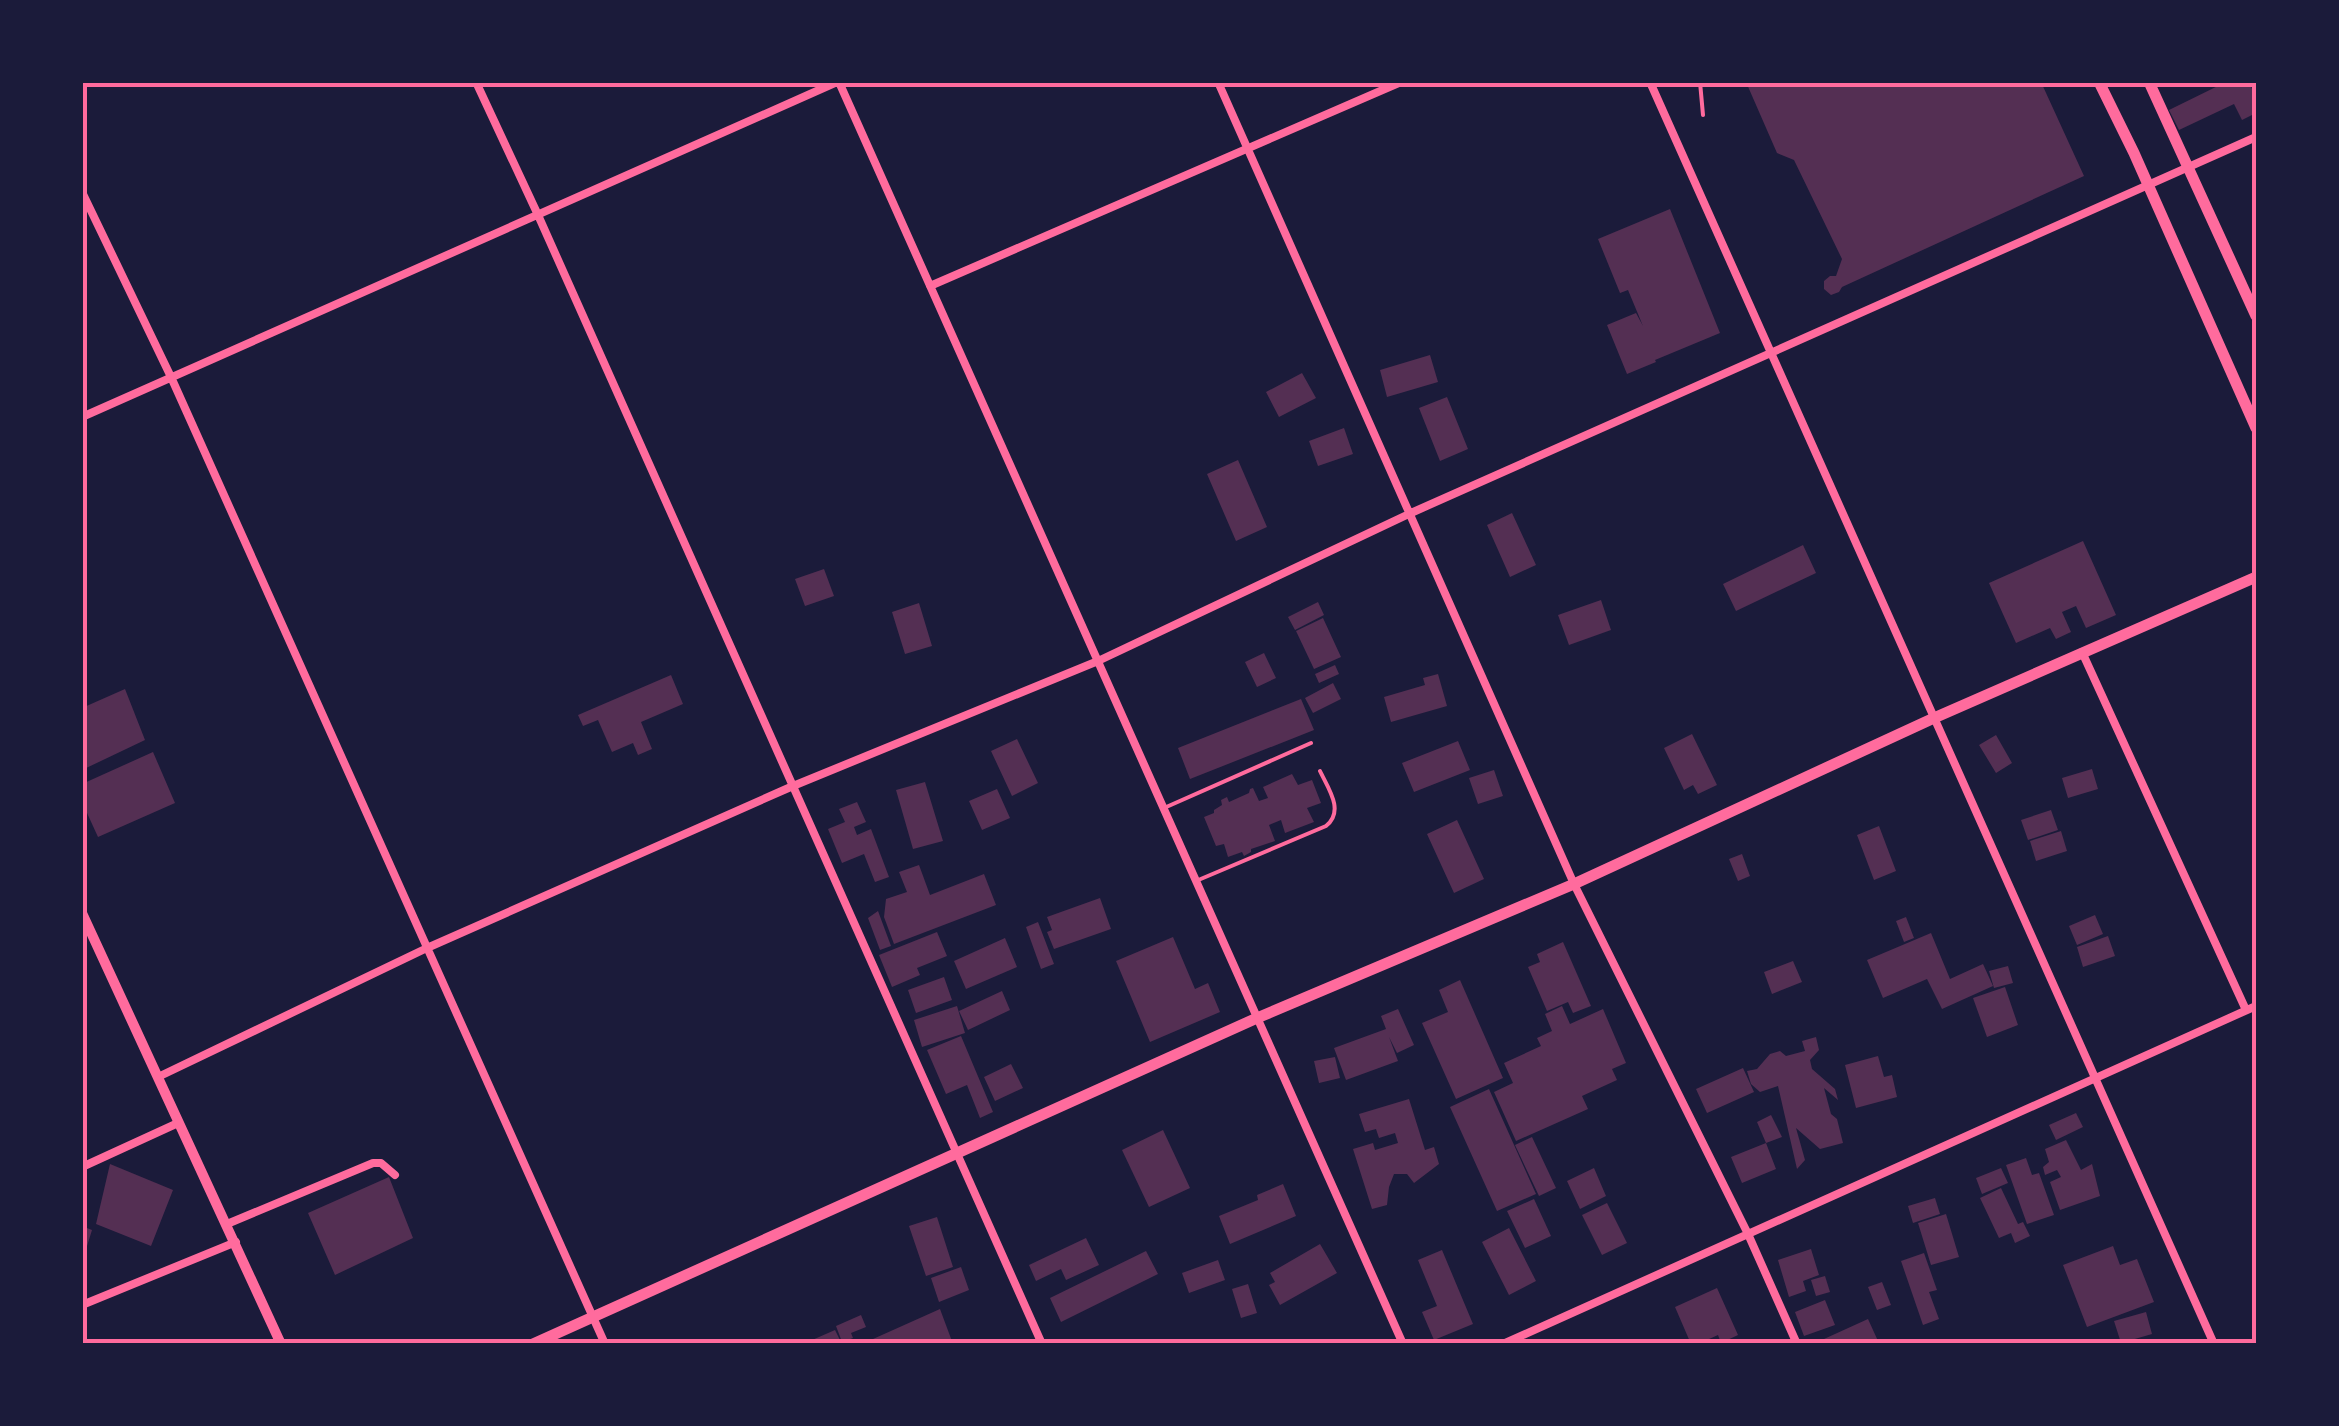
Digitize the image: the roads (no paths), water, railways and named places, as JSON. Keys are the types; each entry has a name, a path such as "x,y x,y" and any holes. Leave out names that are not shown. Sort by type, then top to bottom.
{"main road":[{"path":"2099,82 2256,428"},
{"path":"2149,82 2256,316"},
{"path":"533,1344 1258,1018 1574,884 1934,718 2256,577"}],"street":[{"path":"476,82 1042,1344"},
{"path":"82,416 838,82 1403,1344"},
{"path":"1218,82 1574,884 1748,1234 1797,1344"},
{"path":"930,286 1402,82"},
{"path":"1650,82 2214,1344"},
{"path":"158,1077 428,948 793,786 1098,661 1411,514 2256,137"},
{"path":"82,192 172,377 605,1344"},
{"path":"2082,652 2246,1010"},
{"path":"83,917 281,1344"},
{"path":"1503,1344 2256,1006"},
{"path":"82,1167 178,1122"},
{"path":"227,1224 373,1163 381,1163 396,1175"},
{"path":"82,1305 236,1242"}],"lane":[{"path":"1700,82 1703,115"},
{"path":"1164,808 1311,743"},
{"path":"1196,881 1333,820 1333,799 1320,771"}]}
